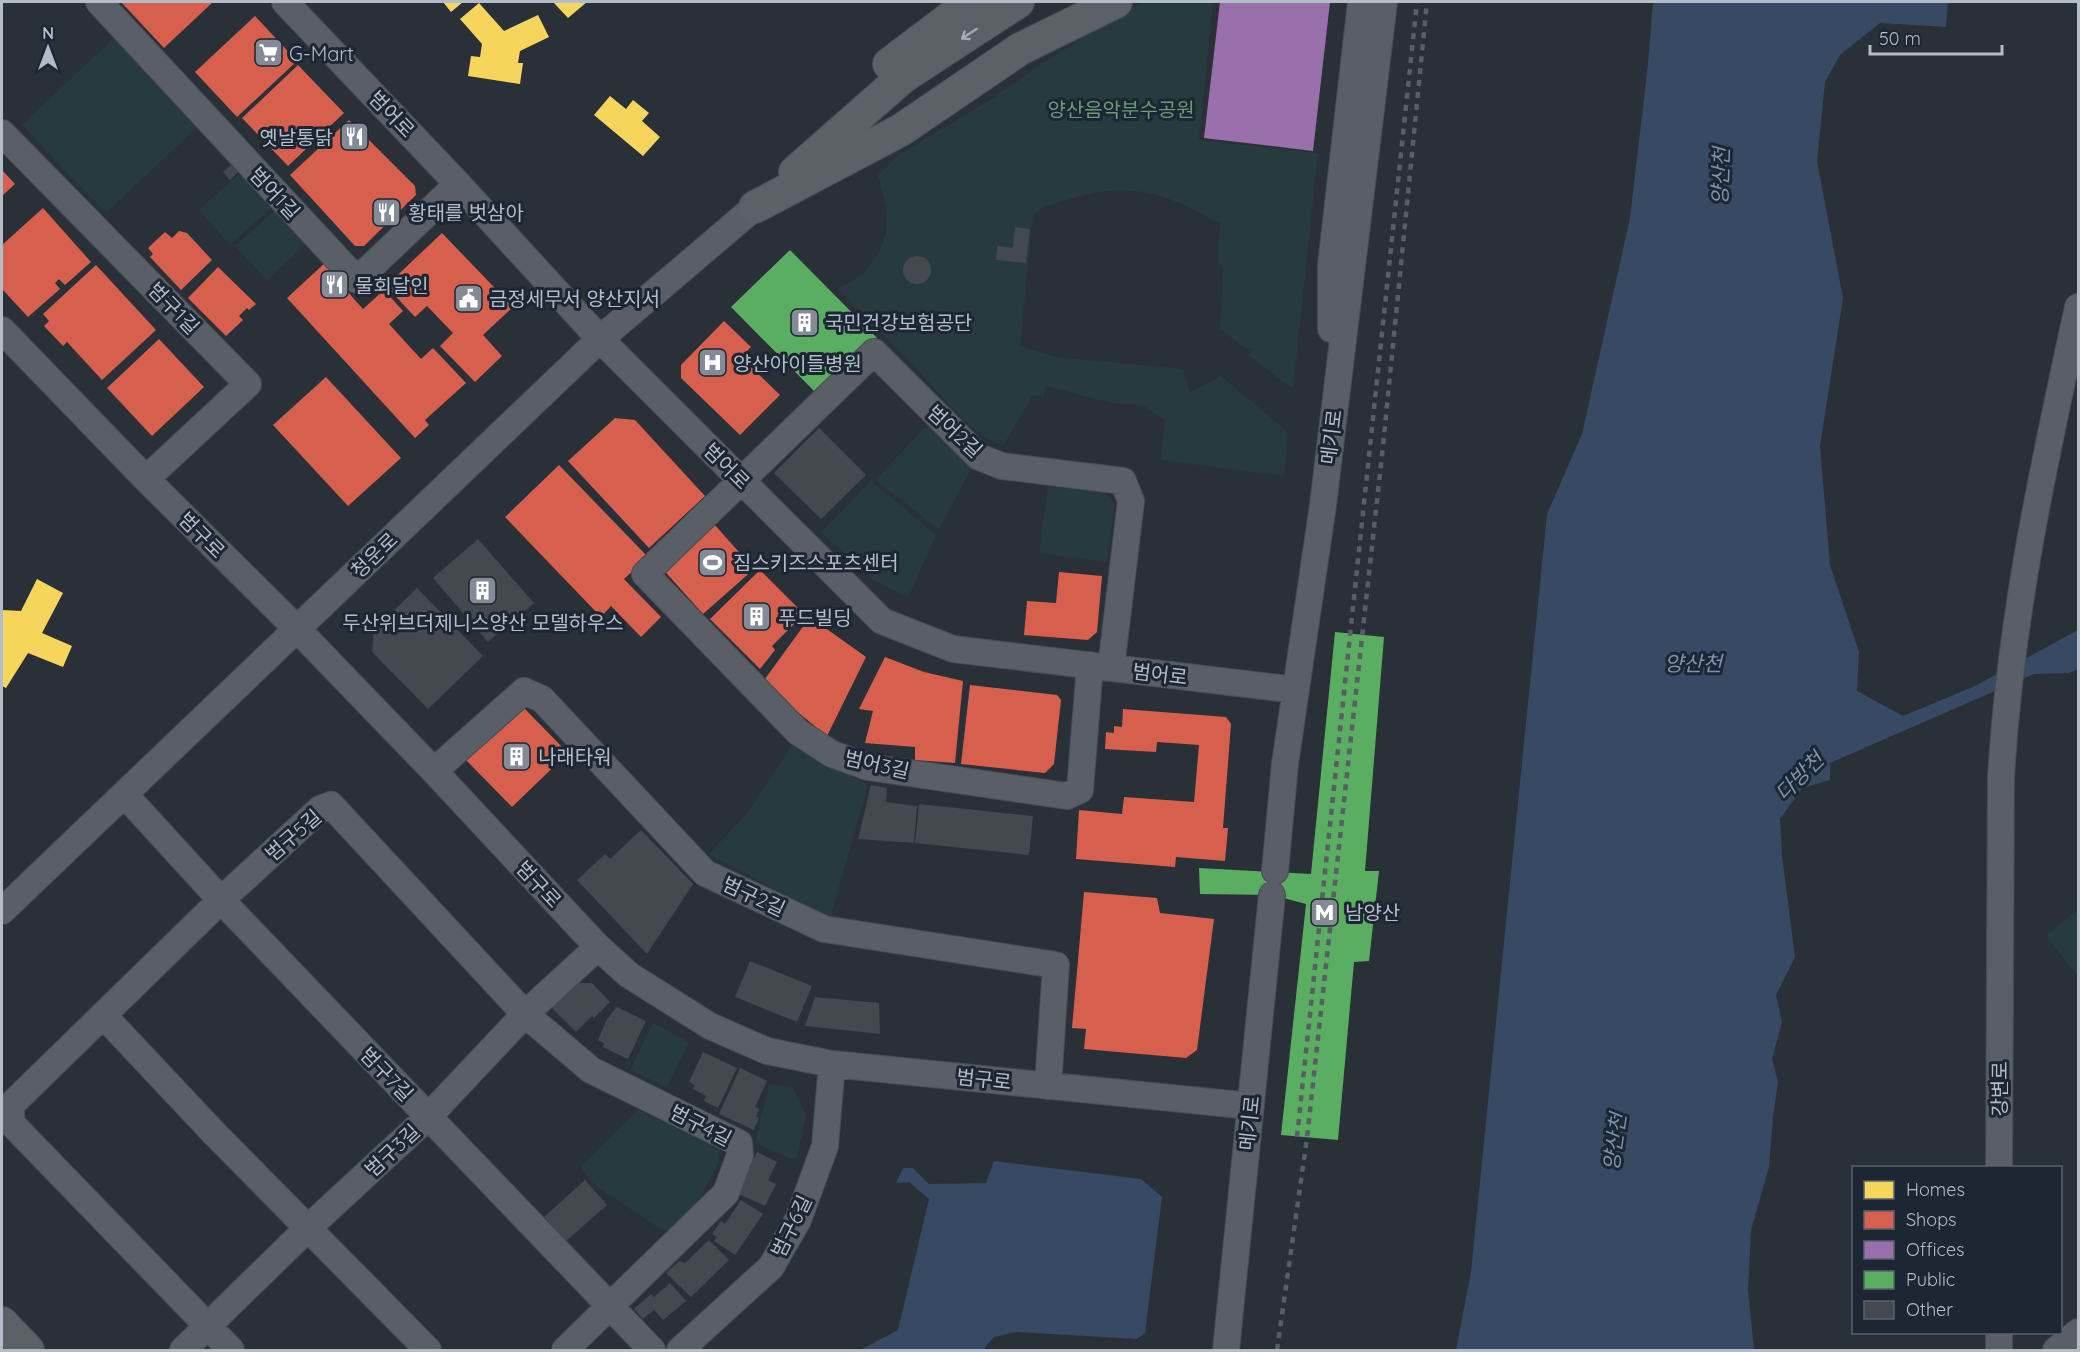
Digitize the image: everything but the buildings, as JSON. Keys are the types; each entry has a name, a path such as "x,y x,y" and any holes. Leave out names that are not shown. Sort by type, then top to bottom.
{"main road":[{"path":"755,207 885,66 972,2"},
{"path":"755,207 903,78 1018,2"},
{"path":"755,207 1058,10 1075,2"},
{"path":"755,207 901,130 1020,49 1116,2"},
{"path":"2,1323 28,1350"}],"street":[{"name":"범어1길","path":"99,2 357,280 458,184"},
{"name":"범어로","path":"285,2 458,184 600,339 882,621 954,649 1296,690"},
{"path":"1331,436 1330,265 1361,2"},
{"name":"메기로","path":"1226,1350 1285,764 1331,436 1384,2"},
{"name":"범구1길","path":"2,133 248,384 146,479"},
{"name":"청운로","path":"2,911 600,339 755,207"},
{"name":"강변로","path":"1999,1166 2001,778 2009,673 2022,581 2079,307"},
{"name":"범구로","path":"2,330 146,479 297,629 434,771 598,947 629,975 710,1026 767,1051 832,1064 1251,1106"},
{"name":"범어2길","path":"742,481 874,352 979,457 1002,466 1123,482 1131,501 1100,667"},
{"name":"범어3길","path":"742,481 645,574 798,732 832,754 868,767 1067,796 1080,790 1100,667"},
{"name":"범구2길","path":"434,771 524,691 542,699 705,873 824,929 1056,965 1048,1086"},
{"name":"범구7길","path":"125,795 221,900 652,1350"},
{"name":"범구5길","path":"208,1326 11,1123 11,1105 221,900 320,809 331,805 525,1014"},
{"name":"범구3길","path":"183,1350 308,1228 428,1117 525,1014 598,947"},
{"name":"범구4길","path":"525,1014 591,1070 739,1143 740,1155 726,1193 566,1350"},
{"path":"104,1015 213,1132 428,1350"},
{"name":"범구6길","path":"680,1350 771,1267 798,1220 825,1146 832,1064"},
{"path":"208,1326 231,1350"},
{"path":"2056,1350 2079,1332"},
{"path":"1999,1334 1999,1350"}],"green space":[{"name":"양산음악분수공원","path":"1142,2 1213,2 1199,140 1318,153 1293,389 1248,355 1254,349 1245,348 1220,329 1223,268 1218,261 1220,224 1182,204 1148,193 1112,191 1092,194 1050,205 1033,215 1020,346 1055,357 1183,369 1190,392 1221,376 1288,432 1284,476 1161,460 1165,420 1142,405 1111,403 1046,386 1044,397 1033,395 1003,446 983,437 958,415 911,362 838,289 863,274 880,251 887,230 886,206 878,175 900,154 987,102 1055,55"},
{"path":"114,38 198,126 106,213 22,125"},
{"path":"240,173 271,208 230,245 199,210"},
{"path":"276,209 307,243 267,280 235,246"},
{"path":"930,422 974,464 939,529 875,480"},
{"path":"871,481 936,535 908,598 872,579 821,532"},
{"path":"1048,486 1105,493 1115,503 1107,562 1039,553"},
{"path":"792,745 868,785 830,919 709,854 749,811"},
{"path":"2078,909 2078,976 2046,936"},
{"path":"653,1023 689,1042 667,1087 630,1070"},
{"path":"769,1084 793,1087 806,1116 797,1157 792,1159 755,1143"},
{"path":"638,1110 719,1149 717,1166 703,1192 690,1211 665,1232 596,1186 581,1167"}],"water":[{"name":"양산천","path":"1653,2 1948,2 1946,27 1880,23 1840,55 1825,82 1817,161 1843,298 1820,446 1830,565 1859,652 1857,691 1903,716 1975,686 2078,630 2078,669 2069,673 2034,674 1830,763 1830,780 1802,788 1780,819 1782,856 1795,957 1776,995 1782,1022 1772,1059 1778,1082 1769,1167 1751,1230 1748,1290 1754,1350 1456,1350 1471,1272 1547,514 1582,434 1630,218"},
{"path":"994,1161 1141,1179 1162,1197 1145,1333 1137,1339 1017,1332 994,1337 985,1350 860,1350 898,1330 929,1199 909,1182 896,1183 903,1168 913,1168 929,1184 986,1183"}],"railway":[{"path":"1297,1137 1417,2"},
{"path":"1277,1350 1307,1138 1383,446 1427,2"}],"place":[{"name":"G-Mart","path":"268,53"},
{"name":"옛날통닭","path":"354,137"},
{"name":"황태를 벗삼아","path":"387,212"},
{"name":"물회달인","path":"334,285"},
{"name":"금정세무서 양산지서","path":"468,298"},
{"name":"국민건강보험공단","path":"804,322"},
{"name":"양산아이들병원","path":"712,363"},
{"name":"짐스키즈스포츠센터","path":"712,562"},
{"name":"두산위브더제니스양산 모델하우스","path":"483,591"},
{"name":"푸드빌딩","path":"757,617"},
{"name":"나래타워","path":"517,756"},
{"name":"남양산","path":"1324,912"}],"water label":[{"name":"다방천","path":"1799,776"}]}
